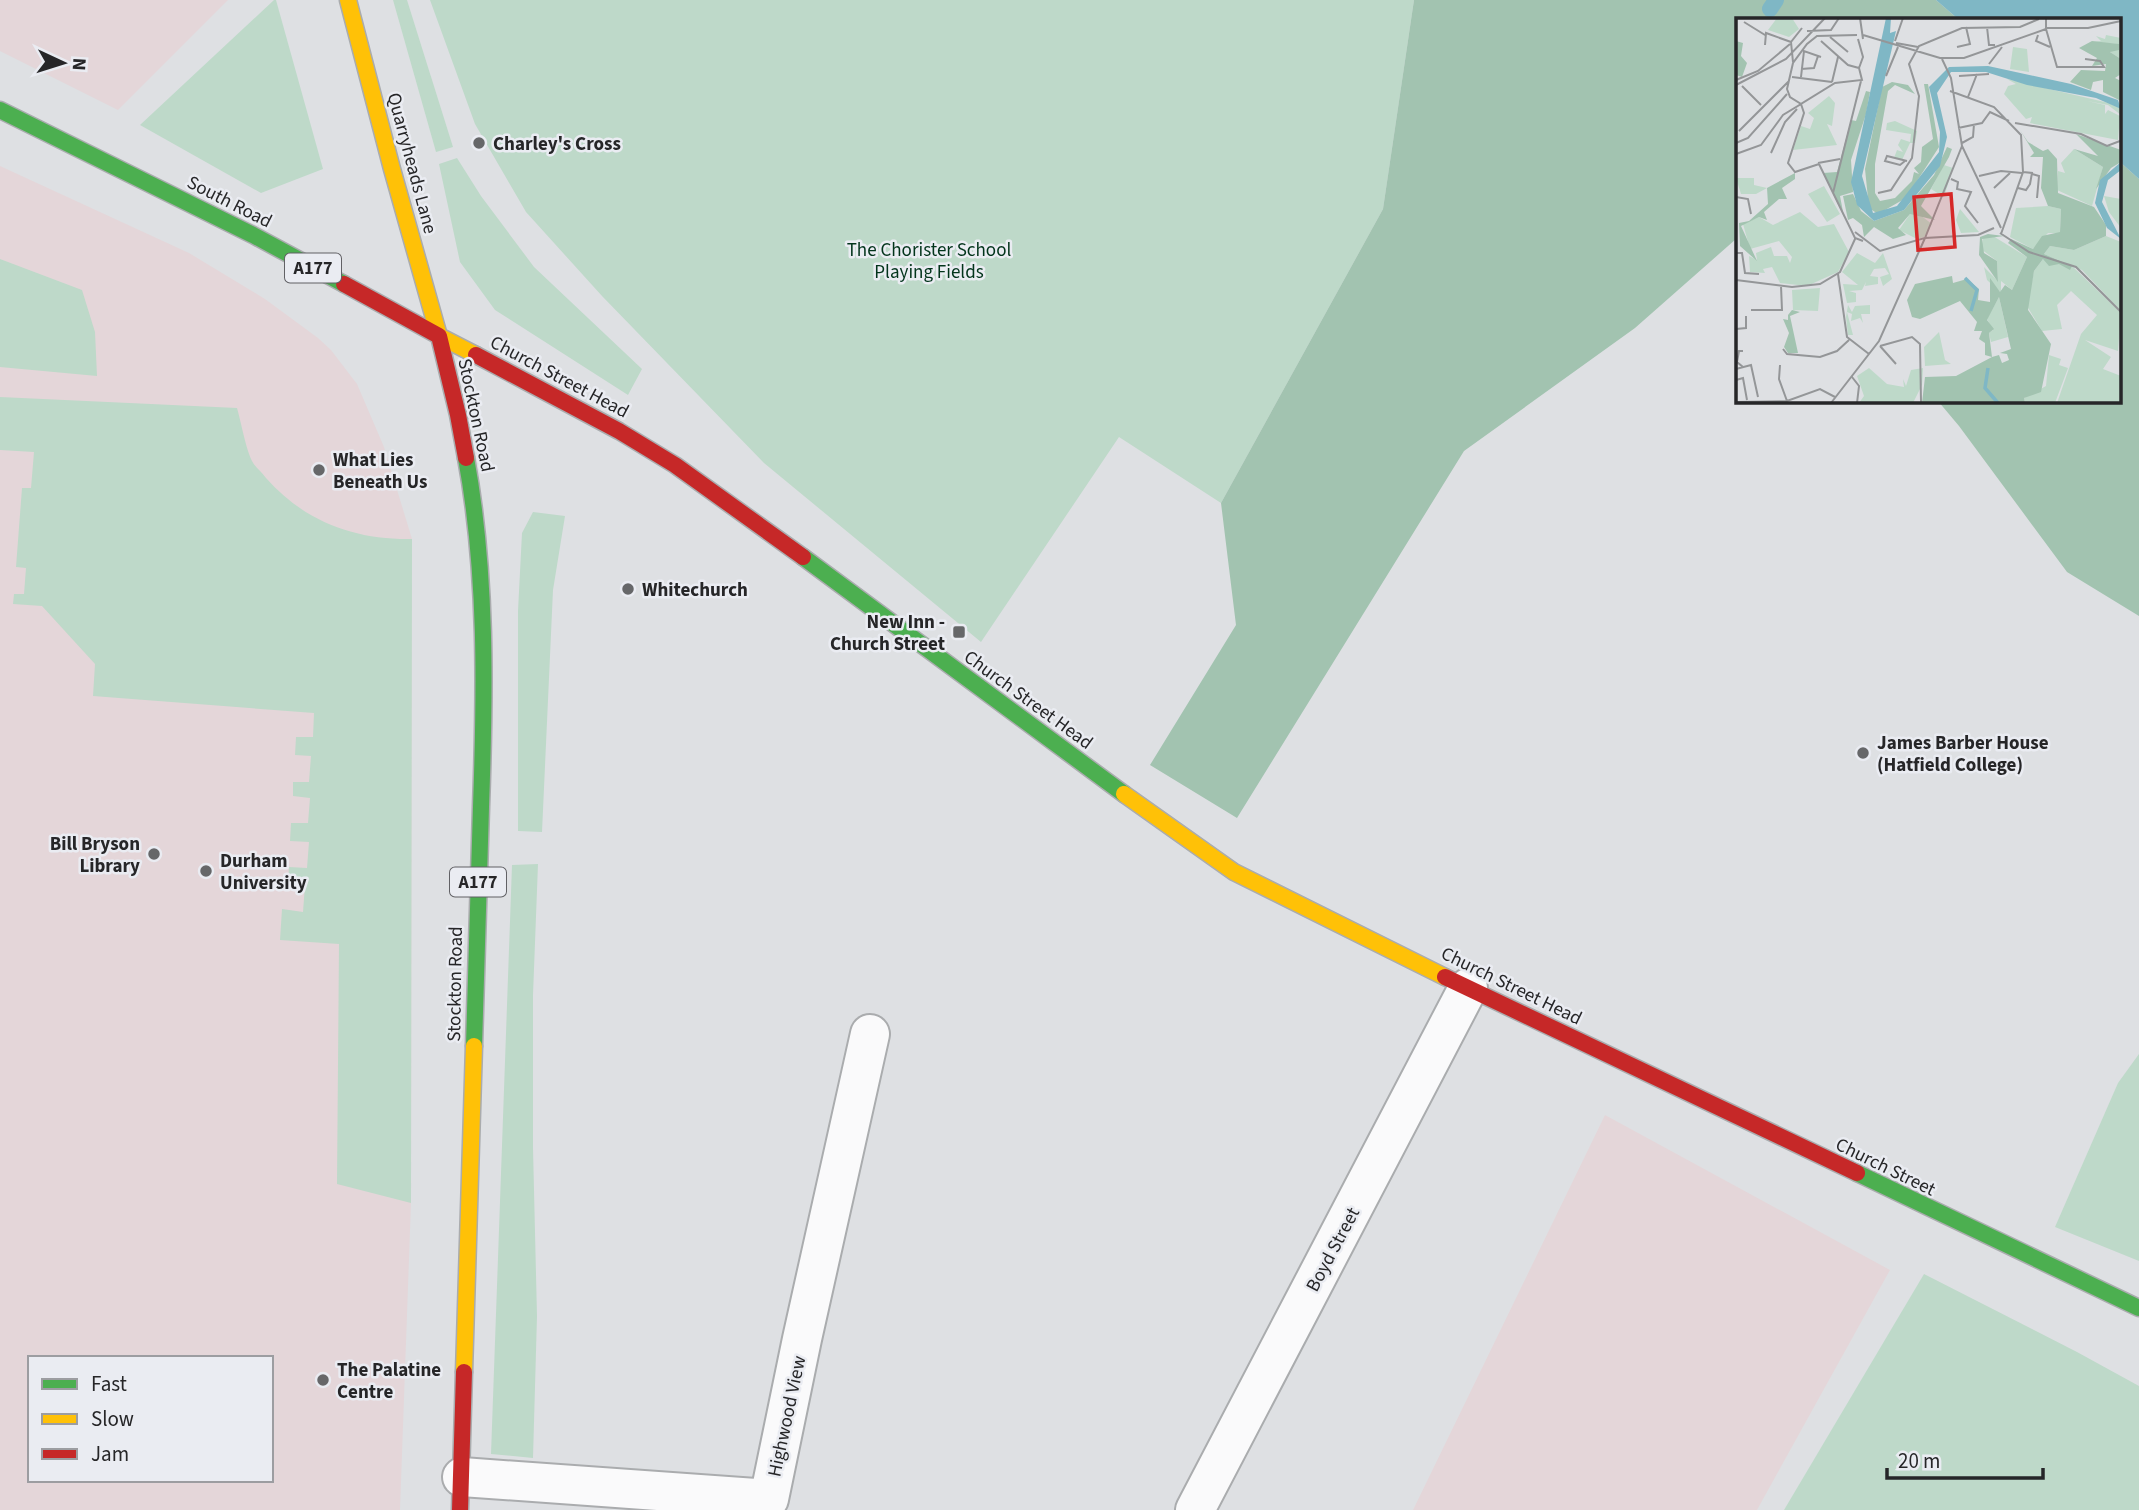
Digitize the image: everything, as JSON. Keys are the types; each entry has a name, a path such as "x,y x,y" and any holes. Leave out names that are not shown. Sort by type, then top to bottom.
{"street":[{"name":"Quarryheads Lane","path":"348,0 439,336"},
{"name":"South Road","path":"0,110 253,235 439,336"},
{"name":"Church Street Head","path":"439,336 619,431 676,465 1234,872 1616,1059"},
{"name":"Stockton Road","path":"439,336 458,415 472,497 481,612 484,709 461,1494"},
{"name":"Boyd Street","path":"1195,1510 1468,988"},
{"name":"Highwood View","path":"461,1494 769,1499 870,1034"},
{"name":"Church Street","path":"1616,1059 2139,1308"}],"shaded area":[{"path":"0,0 228,0 118,110 0,51"},
{"name":"Durham University","path":"0,166 189,253 265,299 318,338 331,350 357,384 384,447 412,539 411,1203 400,1510 0,1510"},
{"path":"1605,1115 1890,1270 1757,1510 1413,1510"}],"green space":[{"path":"274,0 323,169 261,193 140,125"},
{"path":"393,0 407,0 453,147 436,152"},
{"name":"The Chorister School Playing Fields","path":"430,0 1414,0 1383,209 1221,503 1119,437 981,642 764,463 602,296 526,212 475,124"},
{"path":"1414,0 1936,0 1957,18 1736,18 1736,239 1635,328 1464,451 1237,818 1150,765 1236,625 1221,503 1383,209"},
{"path":"457,158 481,196 534,267 642,369 628,395 495,310 460,262 439,164"},
{"path":"2122,164 2139,179 2139,616 2067,572 1939,402 2122,402"},
{"path":"0,259 82,290 95,332 97,376 0,367"},
{"path":"0,397 237,408 253,463 297,506 314,517 351,532 412,539 411,1203 337,1184 339,944 280,940 282,909 303,912 305,885 288,884 289,867 307,868 309,842 290,841 291,823 308,823 310,798 293,796 293,782 309,782 311,756 295,755 296,737 313,737 314,713 93,696 95,664 42,606 13,604 14,594 24,594 26,568 16,567 22,488 31,488 34,452 0,450"},
{"path":"533,512 565,516 553,590 542,832 518,831 518,611 522,533"},
{"path":"538,864 533,995 537,1316 533,1458 491,1454 512,865"},
{"path":"2139,1054 2139,1261 2055,1227 2118,1083"},
{"path":"1924,1274 2139,1386 2139,1510 1784,1510"}],"water":[{"path":"1936,0 2139,0 2139,179 2122,164 2122,18 1957,18"}],"waterway":[{"path":"1770,9 1776,0"}],"traffic: fast":[{"path":"0,110 253,235 344,284"},
{"path":"466,458 478,544 484,676 474,1046"},
{"path":"803,557 1124,794"},
{"path":"1857,1173 2139,1308"}],"traffic: slow":[{"path":"348,0 439,336 476,355"},
{"path":"1124,794 1234,872 1445,977"},
{"path":"464,1372 474,1046"}],"traffic: jam":[{"path":"344,284 439,336 466,458"},
{"path":"476,355 619,431 675,465 803,557"},
{"path":"1445,977 1857,1173"},
{"path":"460,1510 464,1372"}],"place":[{"name":"Charley's Cross","path":"479,143"},
{"name":"What Lies Beneath Us","path":"319,470"},
{"name":"Whitechurch","path":"628,589"},
{"name":"New Inn - Church Street","path":"959,632"},
{"name":"James Barber House (Hatfield College)","path":"1863,753"},
{"name":"Bill Bryson Library","path":"154,854"},
{"name":"Durham University","path":"206,871"},
{"name":"The Palatine Centre","path":"323,1380"}]}
